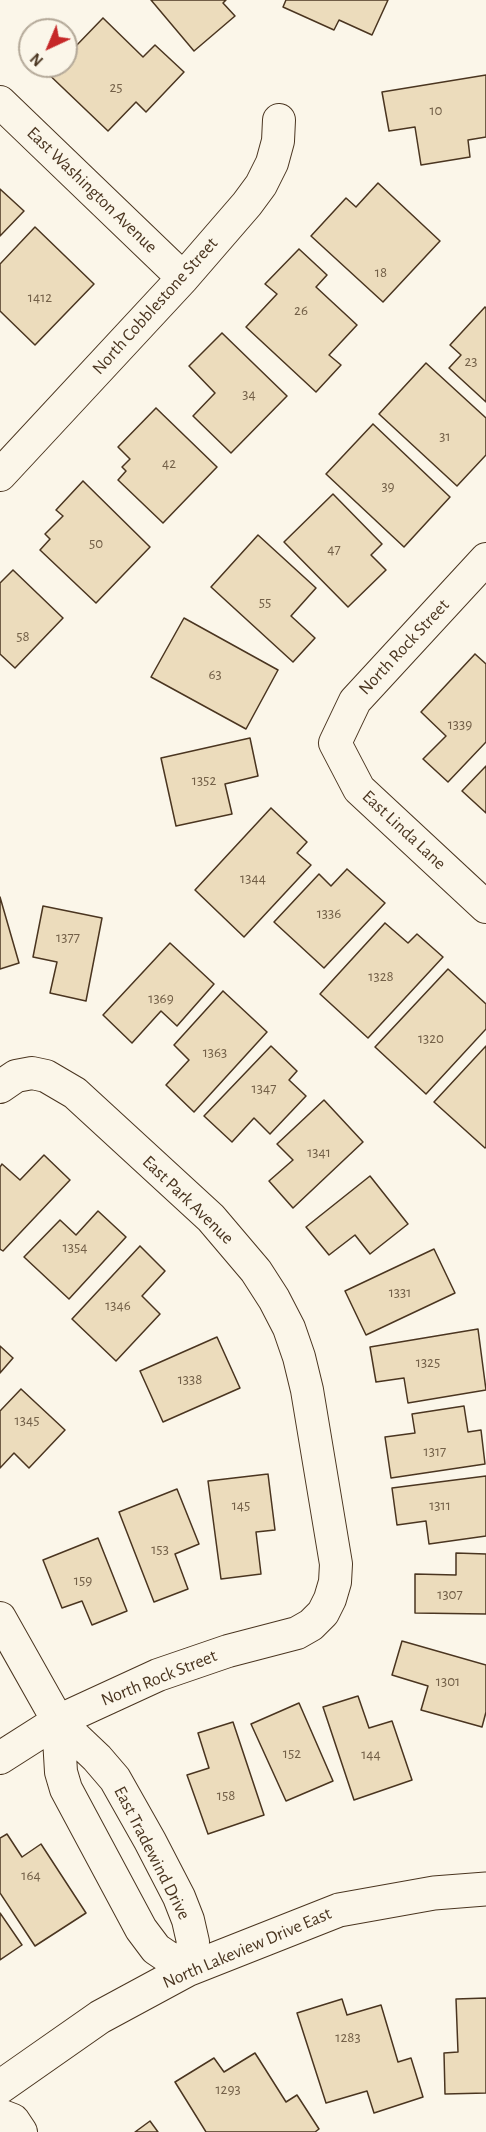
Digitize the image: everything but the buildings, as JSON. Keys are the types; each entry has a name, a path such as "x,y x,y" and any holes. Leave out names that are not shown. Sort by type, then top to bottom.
{"street":[{"name":"East Washington Avenue","path":"0,102 183,278"},
{"name":"North Cobblestone Street","path":"0,475 183,278 247,204 261,185 272,164 278,141 279,120"},
{"name":"North Rock Street","path":"335,743 355,701 486,559"},
{"name":"East Linda Lane","path":"335,743 359,789 486,907"},
{"name":"East Park Avenue","path":"0,1087 16,1076 32,1073 46,1076 75,1093 211,1218 256,1271 274,1299 289,1328 307,1390 336,1564 335,1582 323,1613"},
{"name":"North Rock Street","path":"0,1758 58,1721 158,1675 191,1662 297,1633 311,1625 323,1613"},
{"name":"East Tradewind Drive","path":"0,1618 58,1721 115,1779 150,1841 179,1897 188,1920 193,1942 187,1970 156,1949 141,1929 66,1789 61,1772 58,1721"},
{"name":"North Lakeview Drive East","path":"0,2087 100,2018 187,1970 339,1910 434,1893 486,1889"},
{"path":"0,2115 13,2120 21,2132"}]}
